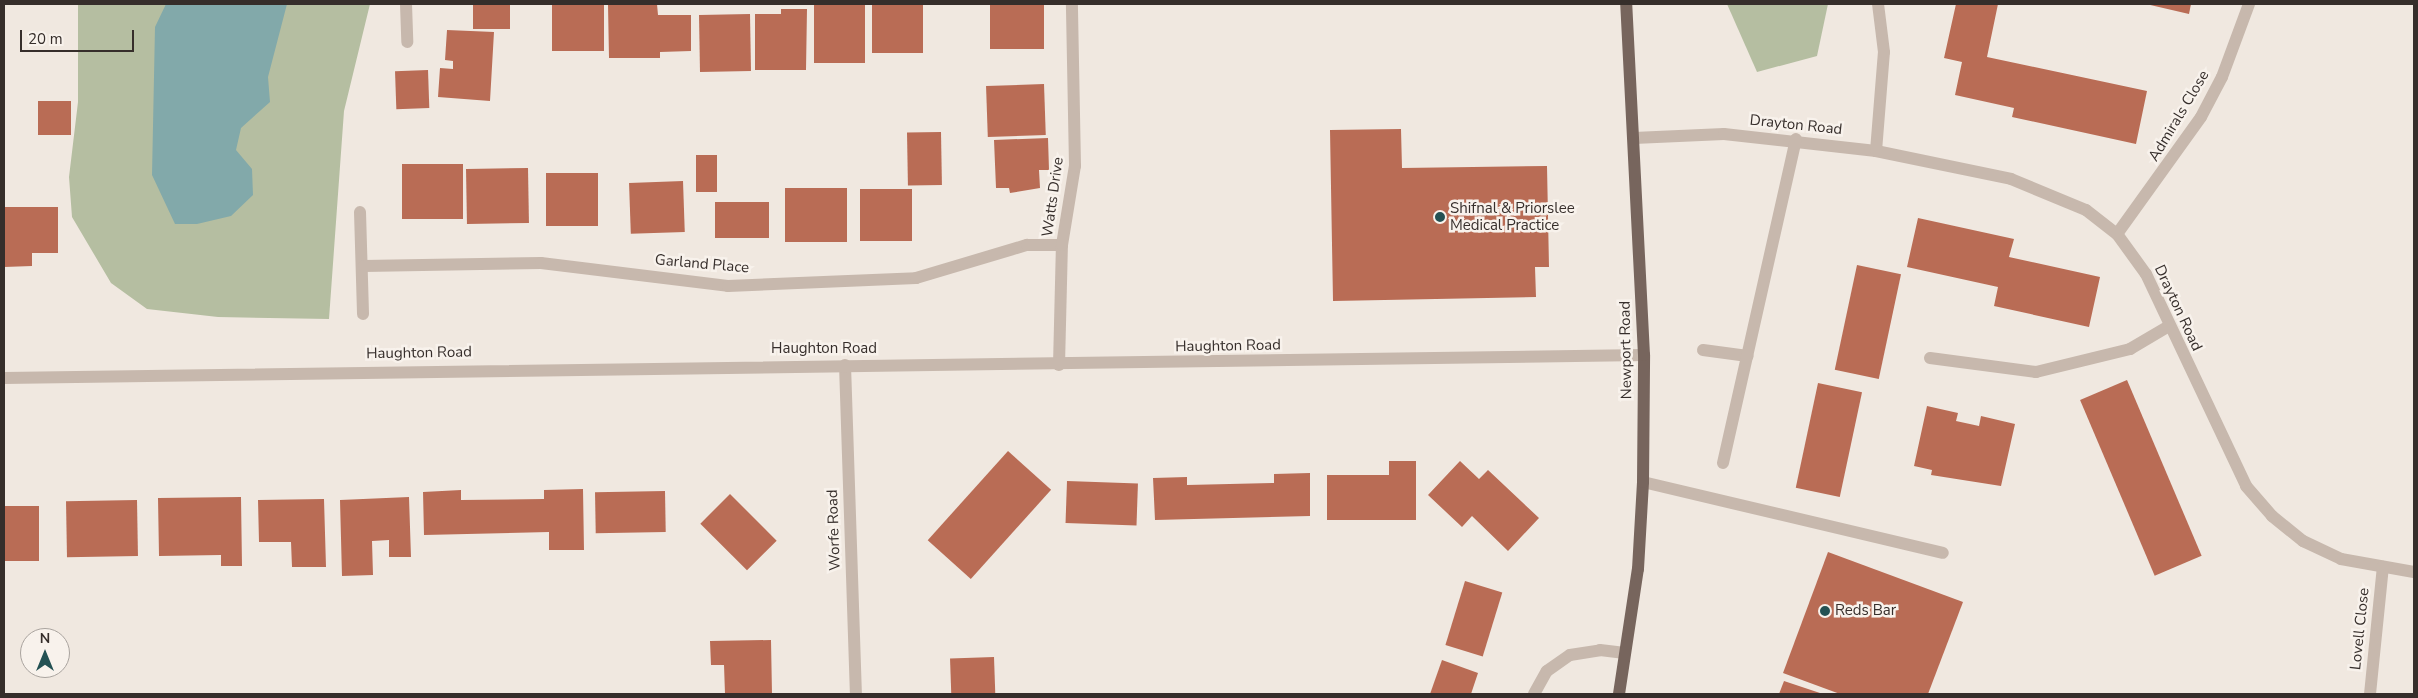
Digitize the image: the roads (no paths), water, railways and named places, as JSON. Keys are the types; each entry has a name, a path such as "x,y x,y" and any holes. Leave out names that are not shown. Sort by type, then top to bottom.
{"main road":[{"name":"Newport Road","path":"1619,694 1638,569 1643,482 1644,355 1626,4"}],"street":[{"path":"406,4 407,42"},
{"name":"Watts Drive","path":"1059,365 1062,245 1076,166 1072,4"},
{"path":"1876,150 1884,52 1878,4"},
{"name":"Admirals Close","path":"2117,234 2201,117 2222,77 2249,4"},
{"name":"Drayton Road","path":"1634,138 1724,134 1796,139 1876,150 2011,179 2063,197 2117,234 2146,274 2246,486 2272,516 2303,541 2341,559 2414,572"},
{"path":"1723,463 1796,139"},
{"path":"360,212 364,266 363,314"},
{"name":"Garland Place","path":"364,266 541,263 728,286 916,278 1028,245 1062,245"},
{"path":"1930,358 2036,372 2130,349 2169,326"},
{"path":"1702,350 1748,356"},
{"name":"Haughton Road","path":"4,378 845,365 1059,365 1644,355"},
{"name":"Worfe Road","path":"845,365 856,694"},
{"path":"1643,482 1943,553"},
{"name":"Lovell Close","path":"2370,694 2383,567"},
{"path":"1534,694 1547,671 1570,655 1600,650 1625,653"}],"water":[{"path":"166,4 287,4 268,77 270,102 241,128 236,150 252,169 253,195 231,216 197,224 175,224 152,175 155,27"}],"place":[{"name":"Shifnal & Priorslee Medical Practice","path":"1440,217"},
{"name":"Reds Bar","path":"1825,611"}]}
